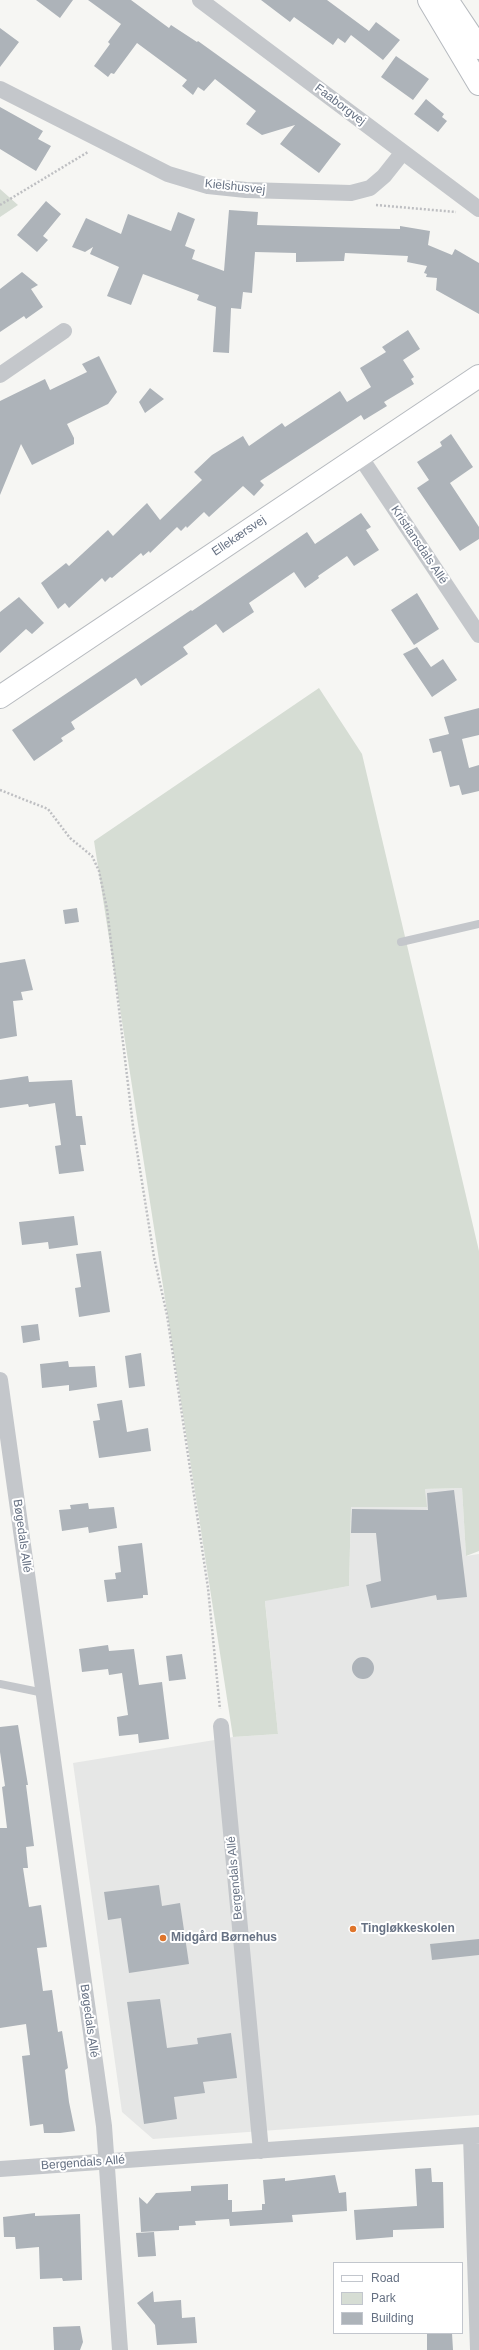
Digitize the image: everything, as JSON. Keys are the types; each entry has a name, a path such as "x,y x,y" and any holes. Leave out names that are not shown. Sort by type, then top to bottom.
{"street":[{"name":"Faaborgvej","path":"200,0 476,207"},
{"path":"429,0 479,84"},
{"path":"447,0 479,48"},
{"name":"Kielshusvej","path":"0,89 168,174 208,186 246,190 351,193 370,188 384,176 403,152"},
{"path":"0,374 64,331"},
{"name":"Ellekærsvej","path":"0,697 479,376"},
{"name":"Kristiansdals Allé","path":"359,455 479,634"},
{"name":"Bøgedals Allé","path":"0,1380 108,2162 120,2350"},
{"name":"Bergendals Allé","path":"221,1726 261,2151"},
{"path":"475,2136 478,2350"},
{"name":"Bergendals Allé","path":"0,2168 108,2162 475,2136"}],"lane":[{"path":"402,942 479,924"},
{"path":"0,1684 44,1693"}],"path":[{"path":"0,205 104,142"},
{"path":"351,193 360,204 405,206 454,213 476,207"},
{"path":"0,790 48,809 70,838 92,856 99,872 107,909 133,1126 154,1257 167,1315 208,1588 221,1726"}],"shaded area":[{"name":"Tingløkkeskolen","path":"462,1488 466,1556 479,1554 479,2115 153,2139 122,2112 73,1763 233,1737 278,1734 265,1600 349,1586 351,1507 426,1507 425,1489"}],"green space":[{"path":"0,189 18,205 0,217"},
{"path":"319,688 362,754 479,1251 479,1551 466,1556 462,1488 425,1489 427,1507 351,1507 349,1586 265,1601 278,1734 233,1737 94,841"}],"building":[{"path":"36,0 73,0 60,18"},
{"path":"88,0 131,0 169,28 171,25 197,42 198,41 341,144 319,173 280,144 295,125 262,135 246,124 256,111 215,79 204,91 198,87 193,95 182,86 187,80 137,43 114,74 111,73 108,77 94,66 110,44 108,42 121,24"},
{"path":"261,0 327,0 369,31 376,22 400,40 383,60 351,35 345,43 338,38 333,45 294,17 290,22"},
{"path":"0,28 19,42 0,67"},
{"path":"396,56 429,79 413,100 381,77"},
{"path":"426,99 444,114 442,117 447,121 438,132 414,114"},
{"path":"0,107 43,131 38,139 51,146 36,171 0,149"},
{"path":"46,201 61,214 43,236 48,240 37,252 17,235"},
{"path":"229,210 258,212 257,225 400,229 400,226 430,231 428,245 452,255 455,249 479,263 479,314 436,290 437,278 426,277 427,274 424,273 427,266 407,262 408,256 345,253 344,261 296,262 296,253 255,252 252,293 243,292 241,309 231,308 229,353 213,352 216,307 197,300 199,295 143,274 131,305 107,296 119,267 90,254 93,247 85,252 72,247 86,218 121,234 128,214 171,231 178,212 195,219 185,246 195,250 192,259 224,271"},
{"path":"22,272 38,285 31,289 43,307 26,319 24,316 0,332 0,289"},
{"path":"408,330 420,349 403,360 414,377 411,379 414,384 384,402 387,406 364,420 361,415 260,481 264,485 254,496 243,486 209,517 204,512 187,528 186,526 181,531 177,527 150,553 149,551 143,556 141,553 112,578 110,577 105,582 102,578 69,608 65,603 58,609 41,583 66,563 69,566 108,530 113,536 147,503 160,520 202,480 194,472 212,455 243,436 249,446 282,423 285,427 340,391 347,402 371,387 360,368 386,352 382,347"},
{"path":"99,356 117,392 108,404 67,424 74,438 74,444 32,465 21,444 0,495 0,401 45,379 50,390 87,372 82,364"},
{"path":"150,388 164,399 145,413 139,402"},
{"path":"451,434 473,467 450,483 479,527 479,539 460,551 417,488 429,480 417,462 442,446 440,442"},
{"path":"361,513 371,527 366,530 379,550 354,566 347,556 318,576 319,578 305,588 294,572 249,603 254,612 223,633 216,624 183,647 188,654 141,686 136,678 71,722 75,729 61,738 63,741 34,761 12,730 191,610 192,611 307,532 315,544"},
{"path":"417,593 439,629 414,645 391,610"},
{"path":"19,597 44,623 32,634 26,629 0,653 0,612"},
{"path":"417,647 431,667 443,659 457,680 432,697 403,654"},
{"path":"479,708 479,735 462,739 469,768 479,765 479,791 462,795 459,785 450,787 441,751 433,753 429,739 449,734 444,717"},
{"path":"77,908 79,922 65,924 63,910"},
{"path":"25,959 33,990 21,992 23,1000 13,1001 17,1036 0,1039 0,963"},
{"path":"28,1076 29,1082 72,1080 76,1116 82,1116 86,1145 80,1145 84,1171 59,1174 55,1146 61,1145 55,1103 29,1107 28,1104 0,1108 0,1080"},
{"path":"74,1216 78,1245 49,1249 48,1242 22,1245 19,1222"},
{"path":"101,1251 110,1312 79,1317 75,1288 81,1287 76,1254"},
{"path":"38,1324 40,1340 23,1343 21,1326"},
{"path":"141,1353 145,1386 129,1388 125,1356"},
{"path":"68,1361 69,1367 95,1366 97,1387 69,1391 69,1385 42,1388 40,1364"},
{"path":"122,1400 127,1432 148,1428 151,1451 99,1458 93,1421 100,1420 97,1404"},
{"path":"454,1490 467,1597 437,1600 436,1595 371,1608 366,1585 381,1581 376,1533 351,1533 352,1509 428,1510 427,1493"},
{"path":"88,1503 89,1509 114,1507 117,1528 89,1533 88,1527 62,1531 59,1510 71,1509 70,1505"},
{"path":"142,1543 148,1595 143,1595 143,1598 107,1602 104,1580 116,1579 115,1573 121,1572 118,1546"},
{"path":"108,1645 109,1651 134,1649 139,1685 162,1682 169,1739 139,1743 138,1734 119,1736 117,1717 128,1715 122,1673 109,1675 108,1669 82,1672 79,1649"},
{"path":"182,1654 186,1679 169,1681 166,1656"},
{"path":"359,1657 367,1657 374,1664 374,1672 367,1679 359,1679 352,1672 352,1664"},
{"path":"18,1725 28,1785 26,1785 34,1846 26,1847 28,1868 23,1868 29,1907 41,1905 47,1947 37,1948 43,1991 52,1990 58,2032 62,2031 68,2068 65,2070 69,2102 75,2131 60,2133 44,2133 43,2124 30,2126 22,2056 30,2055 26,2024 0,2028 0,1828 7,1828 2,1787 5,1786 0,1752 0,1727"},
{"path":"159,1885 162,1906 180,1903 189,1964 129,1973 121,1918 108,1920 104,1892"},
{"path":"479,1939 479,1955 432,1960 430,1944"},
{"path":"160,1999 167,2048 198,2044 197,2038 231,2033 237,2078 203,2082 205,2093 174,2097 177,2119 144,2124 127,2002"},
{"path":"431,2168 432,2182 443,2182 444,2228 393,2230 393,2237 356,2240 354,2210 417,2206 415,2169"},
{"path":"335,2175 339,2193 346,2192 347,2211 292,2215 293,2222 230,2226 229,2219 195,2221 196,2225 179,2226 179,2230 141,2232 139,2197 147,2204 156,2193 191,2191 191,2186 228,2184 228,2200 232,2200 232,2212 262,2210 262,2204 265,2204 263,2180 285,2178 285,2181"},
{"path":"35,2213 35,2216 80,2214 82,2280 63,2281 62,2278 40,2279 39,2247 16,2249 15,2237 4,2237 3,2217"},
{"path":"154,2232 156,2256 138,2257 136,2233"},
{"path":"153,2291 154,2302 181,2300 182,2318 195,2317 197,2343 157,2345 155,2325 137,2303"},
{"path":"80,2326 83,2342 80,2350 54,2350 53,2327"},
{"path":"427,2334 452,2334 453,2350 427,2350"}],"place":[{"name":"Tingløkkeskolen","path":"353,1929"},
{"name":"Midgård Børnehus","path":"163,1938"}]}
